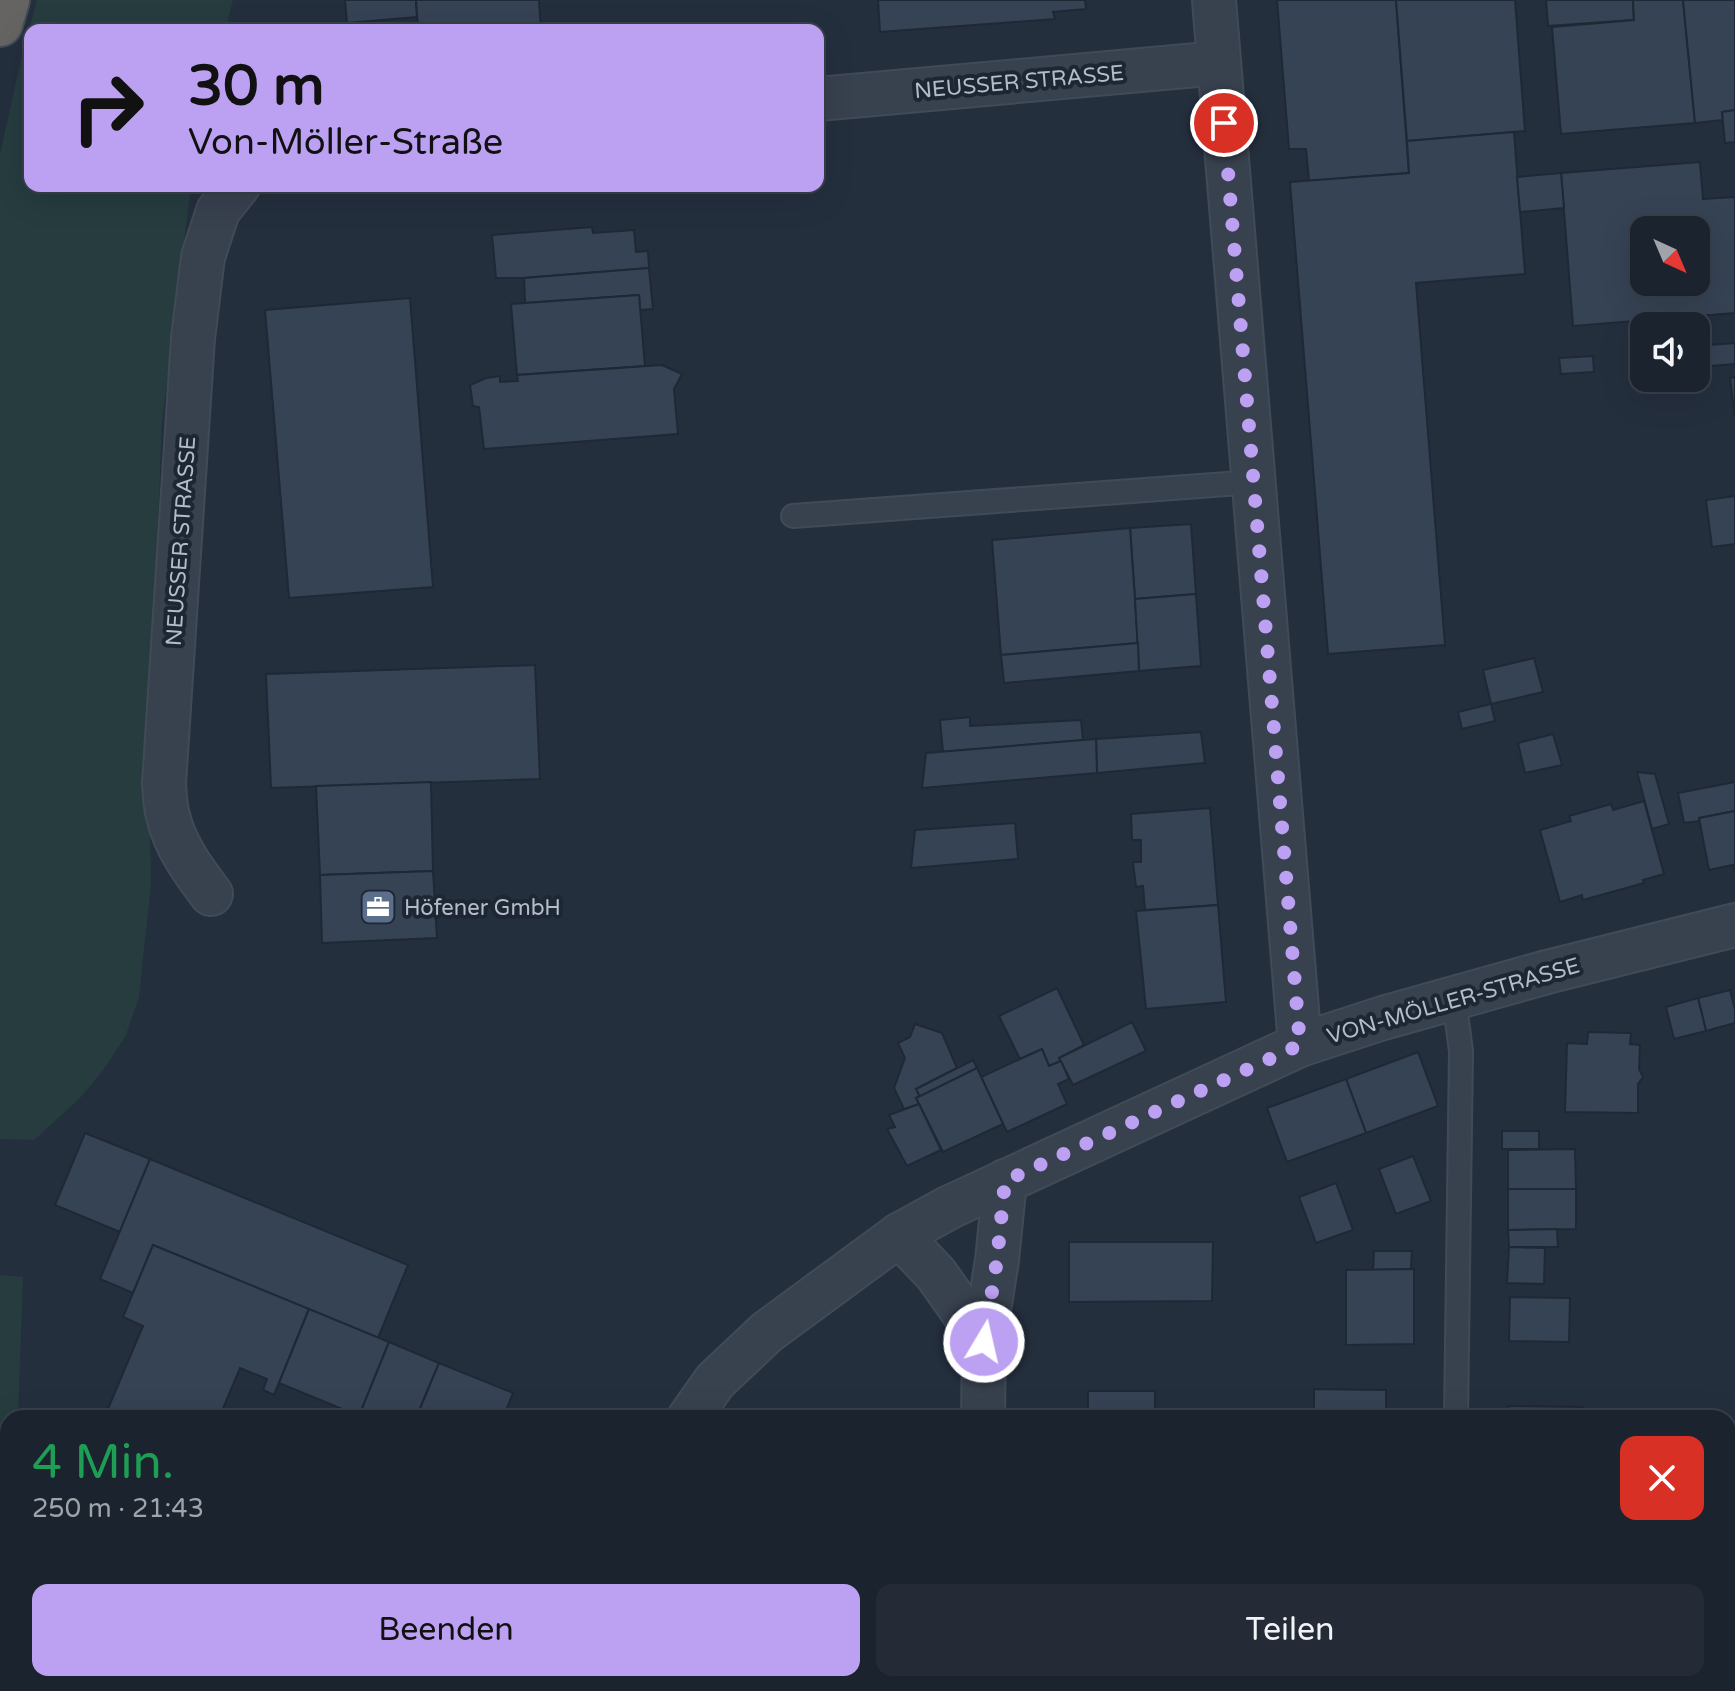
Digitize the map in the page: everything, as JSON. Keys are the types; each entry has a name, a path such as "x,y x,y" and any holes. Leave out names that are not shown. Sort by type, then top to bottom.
{"highway":[{"path":"0,24 7,0"}],"street":[{"path":"1214,0 1300,1045"},
{"name":"NEUSSER STRASSE","path":"824,98 1219,63"},
{"name":"NEUSSER STRASSE","path":"211,894 186,860 175,836 167,815 164,784 193,338 203,257 218,211 233,192"},
{"name":"VON-MÖLLER-STRASSE","path":"695,1410 715,1381 767,1332 899,1235 1005,1181 1300,1045 1547,972 1735,925"},
{"path":"983,1410 984,1342 1005,1181"},
{"path":"899,1235 936,1274 984,1342"}],"lane":[{"path":"793,516 1254,482"},
{"path":"1454,998 1461,1051 1456,1410"}],"green space":[{"path":"37,0 233,0 227,24 31,24"},
{"path":"24,50 24,192 190,192 162,423 149,754 151,884 139,997 126,1035 104,1069 80,1098 34,1140 0,1139 0,154"},
{"path":"0,1275 23,1277 18,1410 0,1410"}],"building":[{"path":"345,0 416,0 417,17 347,23"},
{"path":"416,0 539,0 541,24 418,24"},
{"path":"878,0 1085,0 1086,9 1053,12 1055,19 880,32"},
{"path":"1277,0 1396,0 1409,173 1309,181 1306,149 1289,149"},
{"path":"1396,0 1515,0 1525,131 1407,141"},
{"path":"1546,0 1633,0 1634,20 1548,26"},
{"path":"1633,0 1683,0 1695,123 1561,134 1552,27 1634,20"},
{"path":"1683,0 1735,0 1735,110 1722,112 1723,120 1695,123"},
{"path":"1735,110 1735,142 1725,143 1722,112"},
{"path":"1514,132 1525,274 1416,283 1445,645 1328,654 1290,182 1409,173 1407,141"},
{"path":"1700,162 1703,199 1735,197 1735,313 1630,312 1630,321 1573,326 1561,173"},
{"path":"1561,173 1564,208 1520,212 1517,177"},
{"path":"592,227 593,233 634,230 636,252 648,251 649,268 496,278 492,235"},
{"path":"649,268 653,309 640,310 639,295 525,303 524,278"},
{"path":"639,295 645,366 517,375 511,304"},
{"path":"410,298 433,587 289,598 265,310"},
{"path":"1735,343 1735,364 1710,366 1710,345"},
{"path":"1593,356 1594,372 1561,374 1559,358"},
{"path":"662,365 682,374 674,389 678,434 484,449 479,407 473,406 470,385 500,376 500,382 518,381 517,375"},
{"path":"1735,377 1735,418 1730,378"},
{"path":"1735,496 1735,544 1712,547 1706,500"},
{"path":"1191,524 1196,594 1135,599 1130,528"},
{"path":"1130,528 1138,643 1001,655 992,540"},
{"path":"1196,594 1201,666 1139,671 1135,599"},
{"path":"1138,643 1139,671 1004,683 1001,655"},
{"path":"1534,658 1543,692 1491,704 1483,670"},
{"path":"535,665 540,779 271,788 266,674"},
{"path":"1491,704 1495,721 1462,729 1458,712"},
{"path":"970,717 970,726 1081,720 1083,740 943,752 940,720"},
{"path":"1201,732 1205,763 1097,773 1096,739"},
{"path":"1553,734 1562,765 1525,773 1518,743"},
{"path":"1096,739 1097,773 922,788 926,753"},
{"path":"1637,772 1655,774 1669,824 1652,829"},
{"path":"431,782 433,871 320,875 316,786"},
{"path":"1735,782 1735,811 1684,823 1678,793"},
{"path":"1644,801 1664,874 1643,880 1644,883 1583,900 1582,895 1560,902 1540,830 1571,821 1569,816 1611,804 1613,810"},
{"path":"1210,808 1218,905 1145,910 1143,886 1136,887 1133,862 1141,862 1141,840 1132,840 1131,814"},
{"path":"1735,811 1735,872 1733,865 1709,870 1699,818"},
{"path":"1015,823 1018,859 911,868 915,830"},
{"name":"Höfener GmbH","path":"433,871 437,938 322,943 320,875"},
{"path":"1218,905 1226,1002 1146,1009 1136,911"},
{"path":"1057,988 1084,1045 1049,1066 1042,1049 1020,1059 999,1016"},
{"path":"1730,990 1735,1023 1706,1031 1698,998"},
{"path":"1698,998 1706,1031 1674,1039 1666,1007"},
{"path":"1132,1022 1146,1051 1073,1085 1059,1058"},
{"path":"915,1024 942,1033 957,1068 916,1089 919,1104 904,1109 894,1088 905,1058 898,1043 910,1037"},
{"path":"1588,1032 1631,1033 1630,1044 1640,1045 1639,1069 1643,1077 1638,1084 1638,1113 1565,1112 1567,1043 1587,1044"},
{"path":"1042,1049 1049,1066 1061,1061 1069,1079 1058,1084 1067,1104 1007,1132 981,1077"},
{"path":"1418,1052 1438,1106 1366,1133 1346,1079"},
{"path":"973,1060 977,1068 920,1097 916,1089"},
{"path":"977,1068 1003,1124 943,1152 916,1098"},
{"path":"1346,1079 1366,1133 1287,1162 1267,1108"},
{"path":"919,1104 941,1150 907,1166 887,1129 895,1127 889,1115"},
{"path":"1502,1131 1539,1131 1539,1149 1502,1149"},
{"path":"85,1133 150,1159 120,1232 55,1205"},
{"path":"1575,1149 1576,1189 1508,1189 1508,1150"},
{"path":"1413,1156 1431,1201 1396,1214 1379,1169"},
{"path":"150,1159 408,1265 378,1338 153,1245 133,1293 100,1279"},
{"path":"1336,1183 1353,1230 1316,1243 1299,1197"},
{"path":"1508,1189 1576,1189 1576,1229 1508,1230"},
{"path":"1557,1229 1558,1247 1509,1247 1508,1230"},
{"path":"1069,1242 1213,1242 1212,1301 1069,1302"},
{"path":"153,1245 309,1309 274,1395 263,1390 267,1379 240,1368 222,1410 107,1410 143,1326 123,1317"},
{"path":"1509,1247 1545,1248 1544,1284 1507,1283"},
{"path":"1374,1251 1412,1251 1411,1269 1373,1270"},
{"path":"1414,1269 1414,1344 1346,1345 1346,1270"},
{"path":"1510,1297 1570,1298 1569,1342 1509,1341"},
{"path":"309,1309 389,1342 361,1410 344,1410 279,1383"},
{"path":"389,1342 439,1363 419,1410 361,1410"},
{"path":"439,1363 513,1393 506,1410 419,1410"},
{"path":"1314,1389 1386,1390 1386,1410 1314,1410"},
{"path":"1088,1391 1155,1391 1155,1410 1088,1410"},
{"path":"1508,1406 1583,1407 1583,1410 1508,1410"}],"place":[{"name":"Höfener GmbH","path":"378,907"}],"route":[{"path":"984,1342 1005,1181 1300,1045 1224,123"}]}
